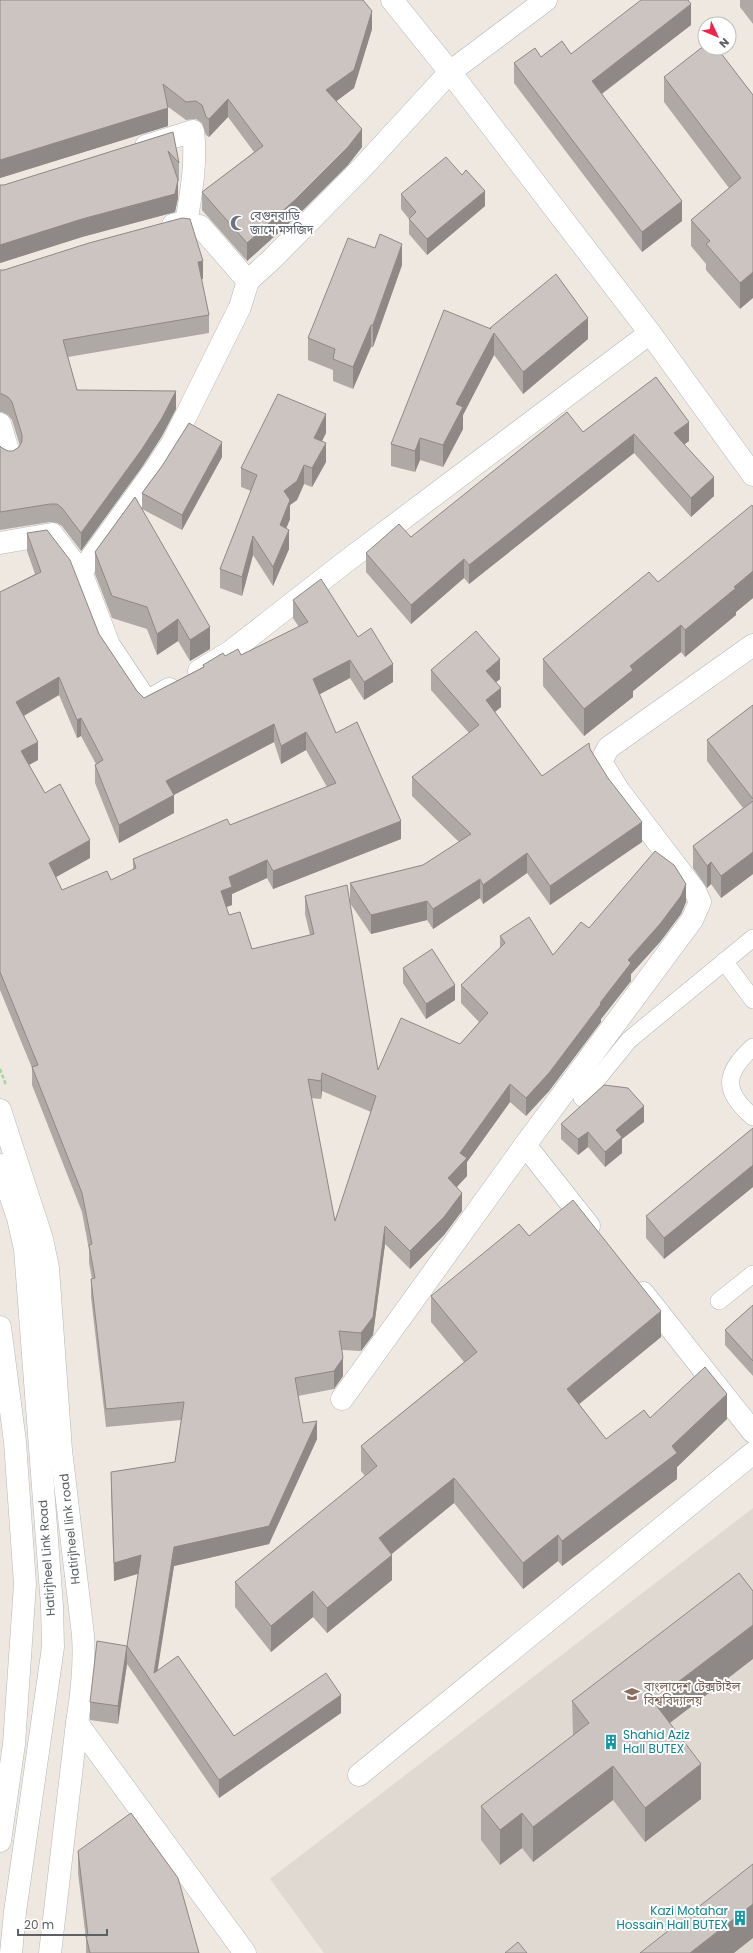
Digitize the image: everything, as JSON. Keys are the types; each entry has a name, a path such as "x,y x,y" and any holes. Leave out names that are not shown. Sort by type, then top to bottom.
{"street":[{"path":"392,0 450,72 650,333 753,475"},
{"path":"81,572 152,474 173,442 240,308 248,281 272,259 360,170 450,72 546,0"},
{"path":"126,152 193,131 195,148 194,178 186,224"},
{"path":"151,231 181,223 200,226 214,239 248,281"},
{"path":"0,543 52,534 81,572 109,645 148,702 230,652 650,333"},
{"path":"0,424 10,457"},
{"path":"342,1399 525,1145 692,920 700,902 695,891 619,791 601,762 608,748 753,645"},
{"name":"Hatirjheel link road","path":"0,1110 42,1239 48,1268 61,1450 83,1635 83,1693 77,1723 50,1953"},
{"path":"525,1145 599,1238"},
{"name":"Hatirjheel Link Road","path":"0,1164 18,1218 26,1249 52,1606 52,1647 15,1912 11,1953"},
{"path":"629,1276 753,1432"},
{"path":"0,1327 15,1442 25,1584 14,1744 0,1841"},
{"path":"359,1775 753,1453"},
{"path":"77,1723 244,1953"}],"lane":[{"path":"582,1098 629,1040 753,938"},
{"path":"724,961 753,1000"},
{"path":"753,1047 737,1062 731,1072 730,1082 734,1096 743,1108 753,1117"},
{"path":"719,1301 753,1274"}],"shaded area":[{"name":"বাংলাদেশ টেক্সটাইল বিশ্ববিদ্যালয়","path":"753,1508 753,1953 324,1953 270,1879"}],"building":[{"path":"0,0 363,0 372,11 354,70 326,90 362,129 348,147 296,199 247,243 202,192 263,146 228,99 209,119 206,117 202,105 196,101 186,102 163,84 168,108 0,160"},
{"path":"641,0 688,0 691,4 592,81 682,201 642,232 514,63 535,48 541,57 562,41 571,54"},
{"path":"697,51 697,56 723,56 753,95 753,272 740,283 706,244 710,241 691,220 741,178 664,77"},
{"path":"173,132 179,163 168,151 178,180 175,194 82,219 0,245 0,185"},
{"path":"446,157 462,175 466,170 485,191 427,239 409,219 416,212 401,194"},
{"path":"182,218 190,219 203,261 198,262 209,315 63,340 77,390 176,391 162,418 142,449 81,533 62,508 57,504 0,512 0,446 8,451 13,451 19,447 22,441 22,435 12,402 8,397 0,394 0,270 89,243"},
{"path":"380,234 402,244 373,325 371,325 353,367 333,359 335,349 308,338 348,238 375,248"},
{"path":"556,274 588,318 523,372 494,333 456,404 463,407 443,445 420,438 415,451 391,444 444,310 491,329 490,328"},
{"path":"656,377 689,422 674,433 714,477 691,498 634,434 469,565 464,559 411,605 366,553 399,524 411,537 567,412 583,432"},
{"path":"278,394 326,414 314,438 326,443 312,468 304,465 297,481 284,491 290,500 280,525 289,530 273,567 253,536 242,577 220,569 257,475 241,468"},
{"path":"189,423 222,442 182,515 142,493 162,466"},
{"path":"135,497 210,627 190,640 178,619 157,634 147,607 112,596 95,552"},
{"path":"752,505 753,571 734,587 736,588 685,630 681,625 630,666 633,670 584,709 543,659 649,572 658,582"},
{"path":"47,530 70,560 99,634 137,691 144,698 204,667 203,665 223,653 225,656 238,649 241,655 308,622 293,600 321,579 358,637 371,628 393,664 364,682 350,660 313,679 336,733 357,722 401,821 273,871 267,860 229,877 232,887 221,891 229,915 240,912 252,949 314,934 305,896 347,885 378,1070 401,1018 460,1044 488,1013 461,985 505,943 500,936 529,917 553,955 581,922 589,928 655,851 674,865 686,884 681,896 660,924 628,960 631,963 549,1073 526,1098 510,1084 460,1153 467,1158 448,1178 462,1193 444,1217 410,1251 385,1226 373,1317 361,1333 339,1331 343,1358 334,1371 295,1378 303,1423 317,1421 269,1526 174,1547 154,1673 178,1656 234,1736 326,1673 341,1695 219,1780 127,1646 141,1555 114,1563 111,1472 175,1462 184,1402 106,1409 91,1279 95,1278 89,1245 92,1244 82,1193 32,1067 38,1065 0,972 0,592 41,572 27,533","holes":["59,677 77,720 81,718 103,760 95,765 119,825 174,795 166,781 274,724 281,746 306,732 336,783 230,825 227,819 133,859 136,868 111,880 107,871 62,890 49,863 90,840 60,784 45,793 21,751 38,742 16,702","322,1073 376,1096 335,1221 308,1079 321,1081"]},
{"path":"476,631 500,659 486,671 501,688 486,700 542,776 589,743 590,749 608,778 642,822 550,886 527,853 483,885 480,879 433,909 427,901 371,915 350,883 423,865 471,834 412,777 479,725 431,670"},
{"path":"753,705 753,799 707,740"},
{"path":"753,801 753,852 721,876 711,862 707,866 693,846"},
{"path":"432,949 455,985 426,1004 403,968"},
{"path":"604,1085 628,1088 644,1106 616,1130 622,1137 605,1152 588,1132 578,1139 561,1124"},
{"path":"753,1128 753,1165 664,1238 646,1216"},
{"path":"573,1200 661,1311 567,1389 606,1439 644,1410 650,1418 705,1367 727,1394 672,1446 677,1453 562,1541 558,1535 523,1563 454,1478 379,1538 392,1555 327,1608 313,1591 271,1626 235,1582 377,1466 361,1446 477,1352 431,1296 519,1224 529,1236"},
{"path":"753,1305 753,1361 725,1330"},
{"path":"739,1573 753,1591 753,1625 653,1701 701,1764 645,1808 613,1766 533,1827 522,1813 500,1830 481,1806 589,1723 572,1701"},
{"path":"97,1641 127,1646 118,1706 90,1702"},
{"path":"131,1813 178,1878 199,1953 90,1953 86,1936 88,1936 78,1851"},
{"path":"753,1864 753,1904 690,1953 640,1953"},
{"path":"518,1942 527,1953 505,1953"}],"place":[{"name":"বেগুনবাড়ি জামে মসজিদ","path":"238,223"},
{"name":"বাংলাদেশ টেক্সটাইল বিশ্ববিদ্যালয়","path":"632,1694"},
{"name":"Shahid Aziz Hall BUTEX","path":"611,1742"},
{"name":"Kazi Motahar Hossain Hall BUTEX","path":"740,1918"}]}
